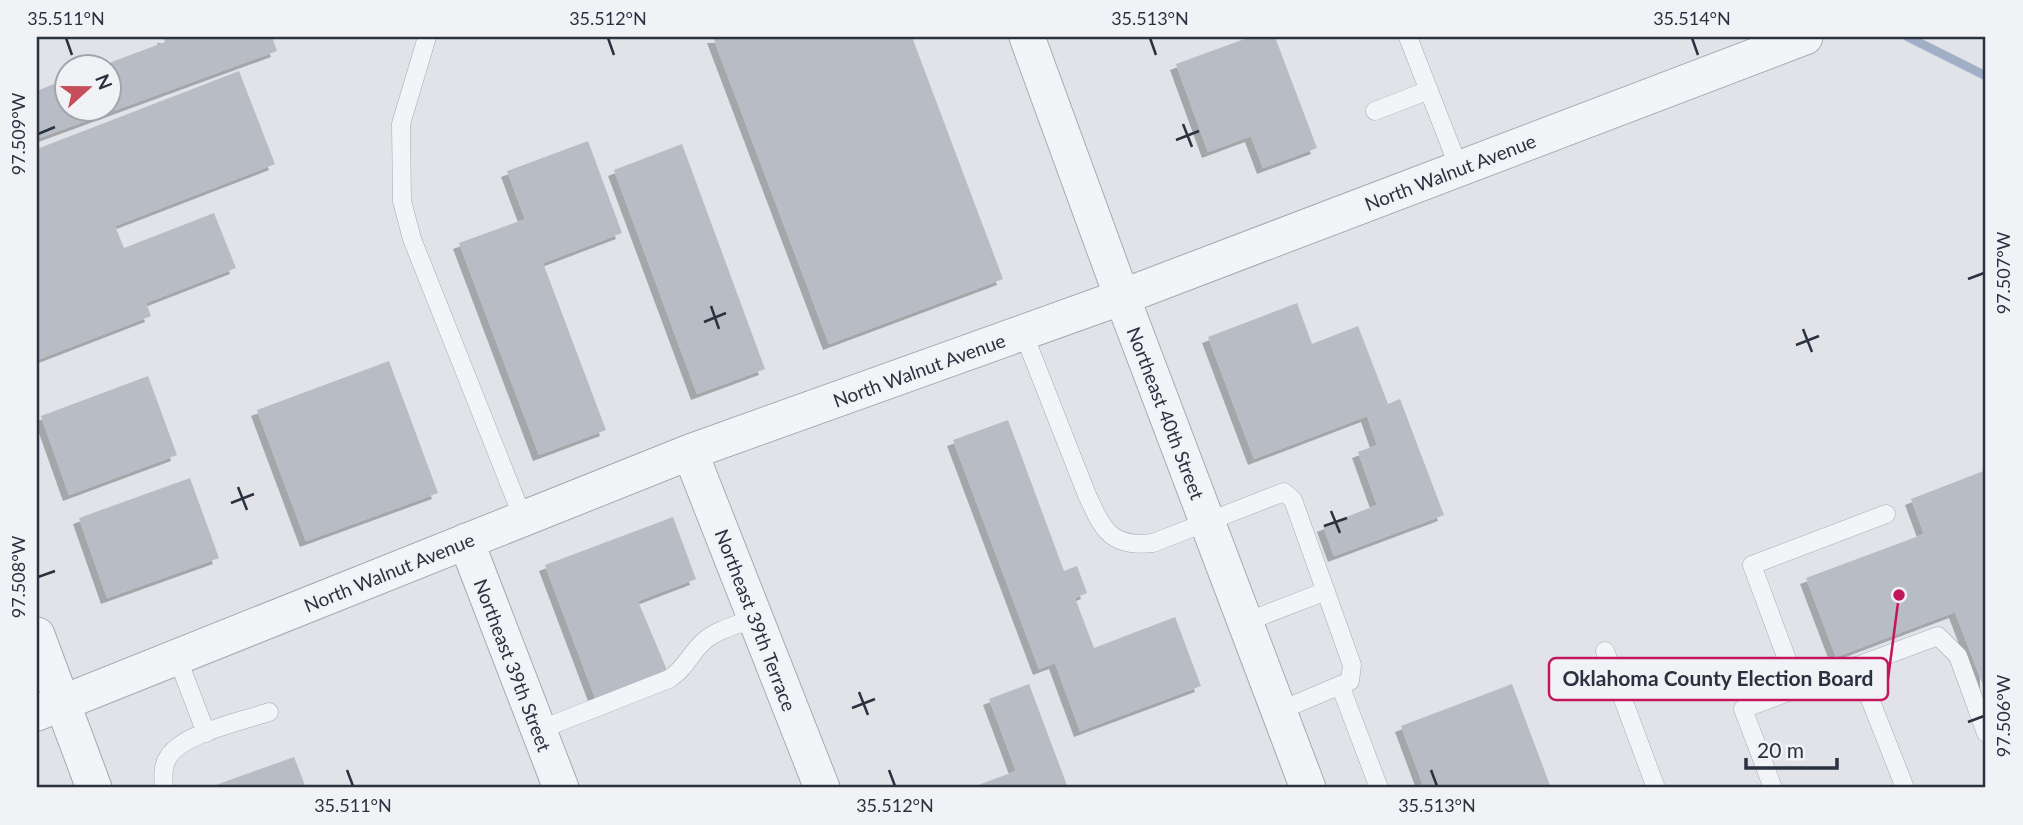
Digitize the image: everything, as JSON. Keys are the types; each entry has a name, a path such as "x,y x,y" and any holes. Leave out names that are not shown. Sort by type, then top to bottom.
{"street":[{"name":"Northeast 40th Street","path":"1027,37 1122,297 1308,788"},
{"name":"North Walnut Avenue","path":"50,708 690,452 1122,297 1805,37"},
{"name":"Northeast 39th Terrace","path":"690,452 822,788"},
{"name":"Northeast 39th Street","path":"466,541 561,788"},
{"path":"37,635 50,708 94,788"}],"lane":[{"path":"427,37 401,124 402,201 412,239 523,519"},
{"path":"1408,37 1459,169"},
{"path":"1375,111 1429,90"},
{"path":"1023,332 1098,520 1114,537 1130,545 1153,542 1284,492 1293,500 1352,665 1350,681 1279,711"},
{"path":"1798,689 1752,565 1886,514"},
{"path":"1245,622 1325,590"},
{"path":"539,730 669,679 685,669 704,641 717,632 755,618"},
{"path":"1773,788 1743,709 1938,636 1958,656 1986,733"},
{"path":"1605,651 1656,788"},
{"path":"177,657 206,733"},
{"path":"1857,666 1905,788"},
{"path":"1340,685 1379,788"},
{"path":"163,788 164,768 169,756 181,744 269,712"}],"building":[{"path":"163,37 272,37 277,51 122,108 122,58 165,42"},
{"path":"713,37 912,37 1003,279 829,344"},
{"path":"1250,37 1275,37 1317,148 1263,168 1251,136 1208,152 1176,64"},
{"path":"239,71 275,164 115,226 124,248 214,213 236,268 146,303 151,316 37,360 37,149 107,122 122,122 122,116"},
{"path":"52,85 52,122 83,122 39,138 37,91"},
{"path":"588,141 622,233 543,263 606,430 539,455 459,243 525,219 507,171"},
{"path":"682,144 765,369 697,394 614,170"},
{"path":"1297,303 1312,344 1358,326 1388,404 1400,399 1444,515 1334,556 1323,526 1377,505 1358,452 1377,445 1367,416 1254,459 1208,337"},
{"path":"389,361 438,493 306,541 257,410"},
{"path":"148,376 177,455 69,495 41,416"},
{"path":"1008,420 1064,571 1077,566 1087,593 1075,598 1094,648 1175,617 1201,686 1080,731 1055,663 1039,669 953,440"},
{"path":"1986,470 1986,693 1955,612 1836,657 1806,578 1924,534 1911,499"},
{"path":"190,478 219,558 107,598 79,518"},
{"path":"673,517 696,579 638,601 669,675 597,703 545,565"},
{"path":"1029,684 1068,788 970,788 1016,771 989,699"},
{"path":"1512,684 1551,788 1424,788 1401,726"},
{"path":"294,757 306,788 213,786"}],"waterway":[{"path":"1908,37 1986,76"}],"place":[{"name":"Oklahoma County Election Board","path":"1899,595"}]}
